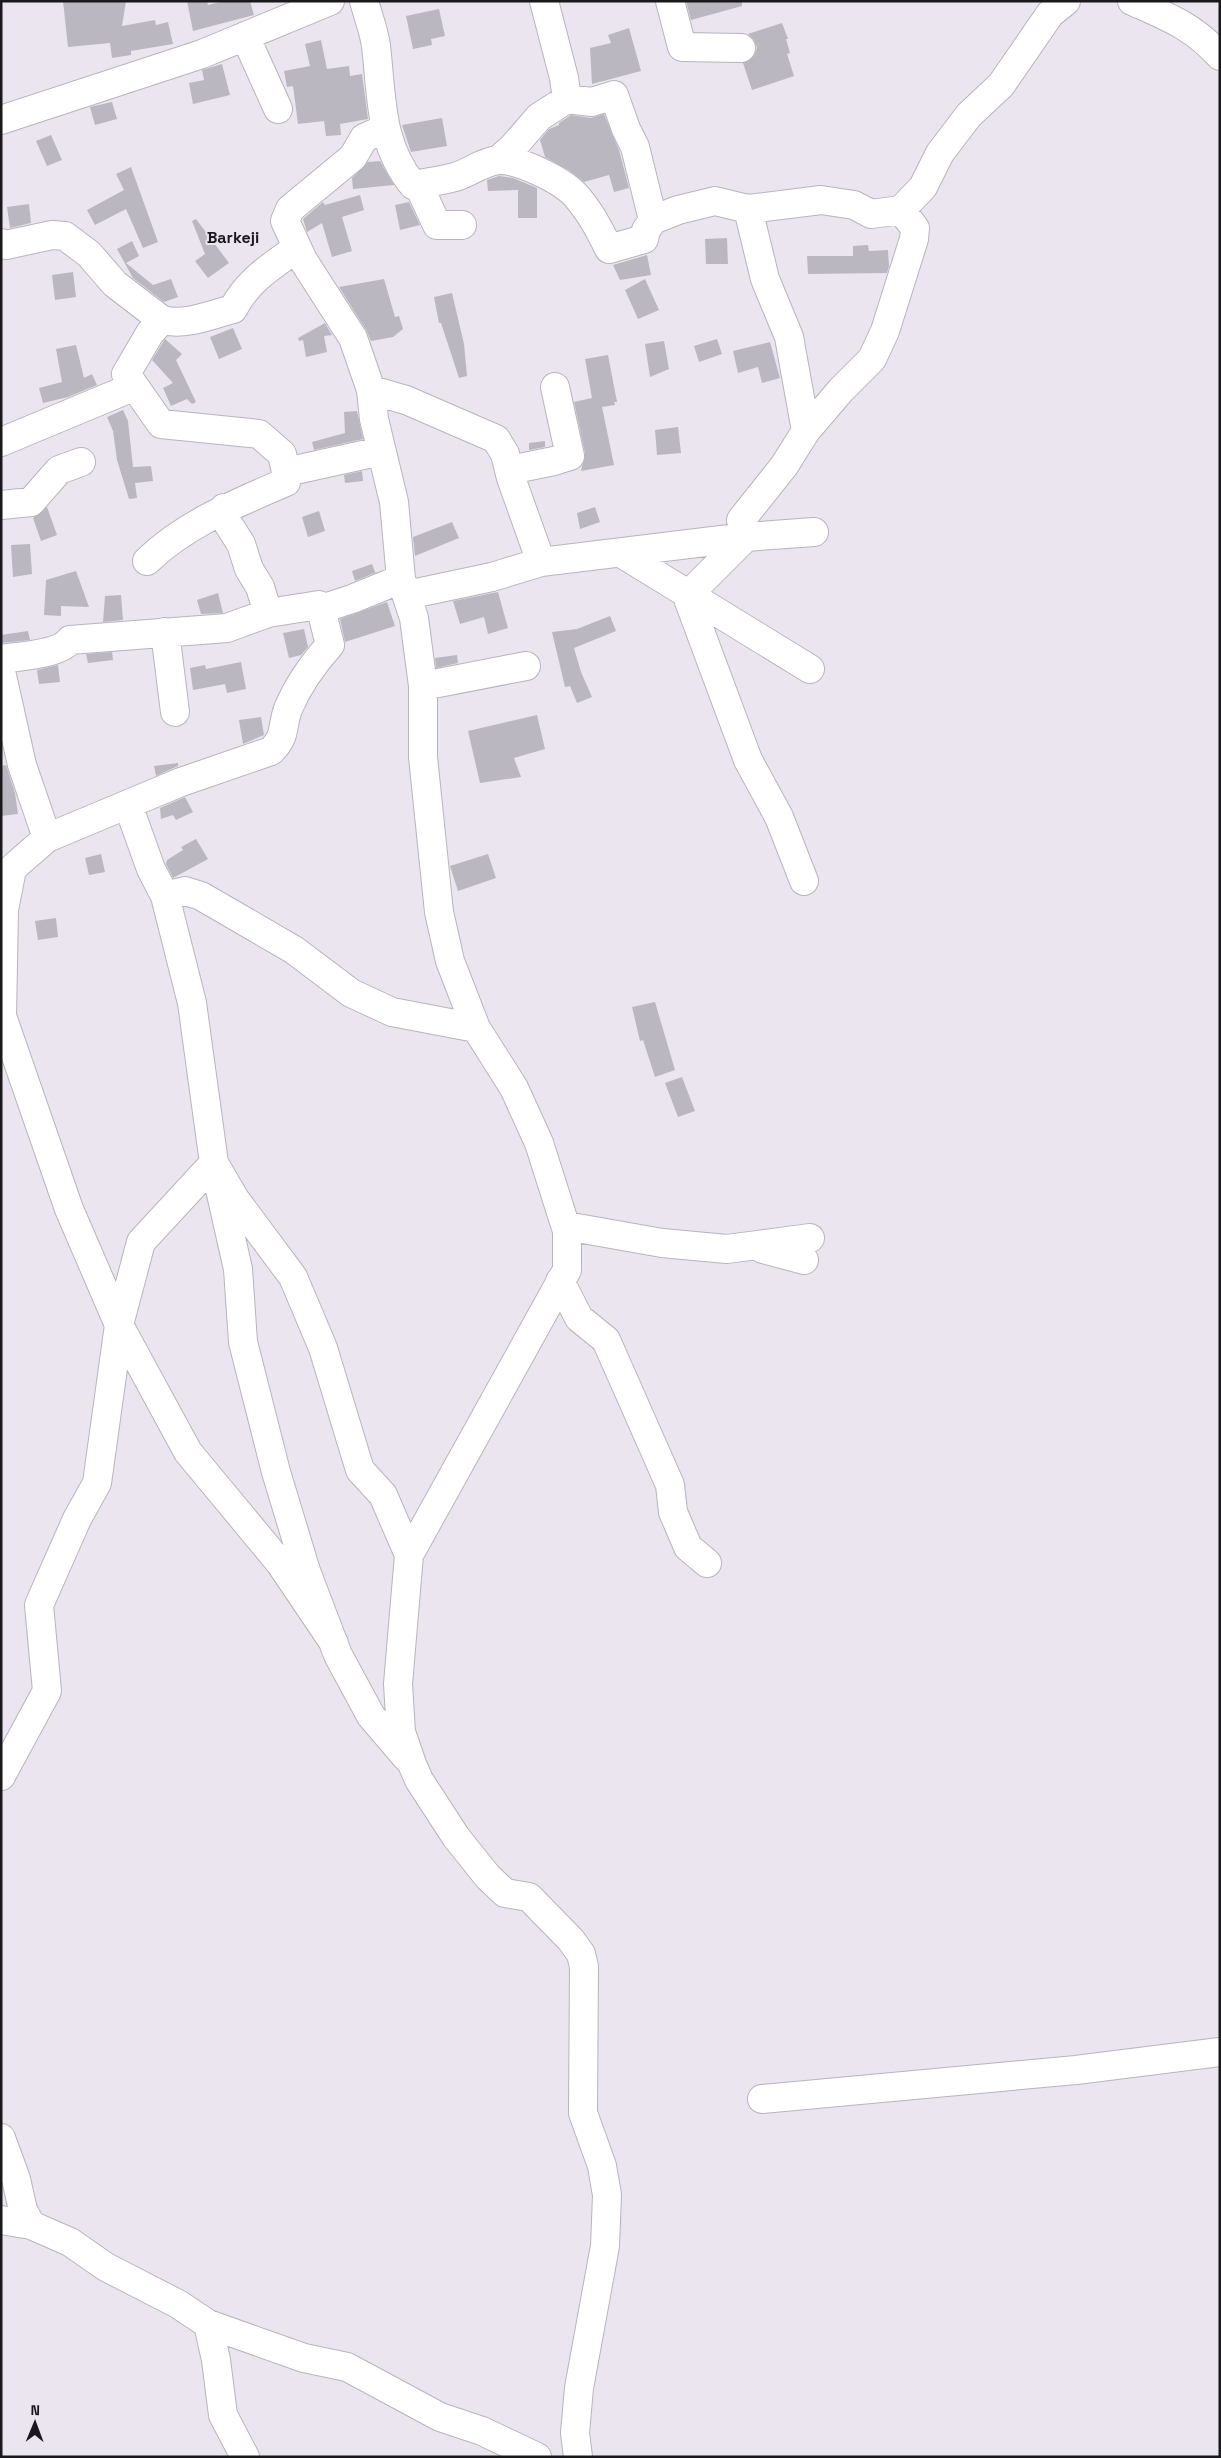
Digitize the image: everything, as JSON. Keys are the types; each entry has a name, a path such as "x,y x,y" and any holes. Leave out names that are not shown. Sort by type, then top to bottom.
{"street":[{"path":"1,120 202,54 330,1"},
{"path":"364,1 376,44 384,129 403,173 413,185 456,176 498,160 513,147 539,117 567,99 592,102 614,95 626,129 635,147 653,220"},
{"path":"544,1 564,78 567,99"},
{"path":"670,1 682,47 740,48"},
{"path":"498,160 519,163 537,170 576,195 598,227 609,249 644,239 646,230 653,220 678,210 715,201 748,209 820,200 854,205 871,214 901,210 923,187 940,153 969,115 1001,85 1050,14 1066,1"},
{"path":"1132,1 1185,25 1220,56"},
{"path":"245,36 278,109"},
{"path":"384,129 364,138 353,157 290,209 285,221 297,248 353,338 370,390 381,451 394,502 404,587 414,618 423,686 423,757 440,912 450,961 476,1028 514,1088 539,1143 566,1226 567,1270 409,1555 398,1684 401,1732 419,1780 456,1837 488,1877 505,1893 529,1897 571,1940 581,1954 584,1967 583,2113 602,2166 607,2195 605,2246 579,2388 575,2432 578,2457"},
{"path":"418,184 437,225 462,225"},
{"path":"748,209 765,279 789,337 806,431"},
{"path":"746,537 740,520 784,466 806,431 841,390 872,360 885,331 914,239 915,228 901,210"},
{"path":"1,243 6,244 52,235 66,236 89,254 115,284 162,320 173,323 198,319 234,308 241,293 255,278 297,248"},
{"path":"147,561 164,545 224,508 286,482 282,454 259,434 161,424 133,387 126,374 150,333 162,320"},
{"path":"1,442 133,387"},
{"path":"510,470 554,462 570,456 555,387"},
{"path":"370,390 406,400 496,439 505,454 510,470 510,478 541,562"},
{"path":"286,472 381,451"},
{"path":"1,505 31,502 59,470 81,462"},
{"path":"224,508 227,522 241,544 249,569 260,587 268,613"},
{"path":"321,609 352,599 404,587 492,577 541,562 746,537 814,532"},
{"path":"687,596 746,537"},
{"path":"621,553 687,596 810,669"},
{"path":"687,596 748,760 779,817 804,881"},
{"path":"1,659 57,650 66,645 70,640 226,628 268,613 319,605 321,609 330,645 306,674 288,710 281,741 271,751 181,782 47,838 9,869 12,869 4,910 2,1016 69,1208 118,1325 188,1452 280,1562 334,1643"},
{"path":"165,632 175,712"},
{"path":"423,686 526,666"},
{"path":"1,671 8,735 22,765 47,838"},
{"path":"128,805 151,869 165,896 192,1003 214,1162 238,1269 245,1352 276,1472 306,1571 334,1643 370,1716 412,1764"},
{"path":"165,896 185,891 201,896 294,950 351,993 392,1012 476,1028"},
{"path":"1,1776 47,1691 39,1605 77,1518 97,1483 118,1325 141,1242 214,1162"},
{"path":"214,1162 235,1199 293,1277 323,1348 360,1470 383,1495 409,1555"},
{"path":"566,1226 671,1244 727,1249 752,1246 807,1249"},
{"path":"560,1280 579,1318 606,1340 670,1485 673,1512 688,1547 707,1563"},
{"path":"762,2099 1076,2070 1220,2052"},
{"path":"1,2138 16,2179 23,2210 31,2226"},
{"path":"1,2220 31,2226 70,2242 106,2267 178,2304 208,2324 304,2358 347,2367 440,2417 482,2431 537,2457"},
{"path":"208,2324 216,2360 224,2415 245,2457"}],"building":[{"path":"63,1 126,1 122,26 155,20 156,25 168,22 173,44 131,51 131,55 112,58 110,43 68,47"},
{"path":"187,1 207,1 208,5 224,1 250,1 254,15 193,31"},
{"path":"686,1 742,1 742,6 691,20"},
{"path":"439,9 445,36 431,39 432,45 413,49 406,16"},
{"path":"782,23 788,39 786,39 790,53 787,54 794,76 752,90 743,63 754,56 757,48 754,40 748,34"},
{"path":"629,28 641,71 592,84 590,48 611,43 608,35"},
{"path":"321,40 327,69 349,66 350,76 362,74 368,119 340,124 341,135 326,136 324,121 298,124 293,86 287,87 284,71 310,66 305,44"},
{"path":"222,64 230,95 193,104 189,83 204,80 202,70"},
{"path":"112,102 117,119 95,125 90,107"},
{"path":"604,114 619,150 629,188 614,192 609,175 584,182 570,171 545,157 540,140 549,129 559,125 559,123 571,115 591,118"},
{"path":"442,118 447,146 411,152 402,125"},
{"path":"51,135 62,160 47,166 36,141"},
{"path":"380,161 394,185 353,189 352,178 368,162"},
{"path":"131,167 158,242 143,248 126,209 95,225 87,210 124,190 116,174"},
{"path":"499,176 513,178 537,188 537,218 518,218 518,190 488,191 487,180"},
{"path":"360,195 364,210 342,217 352,251 332,257 322,223 307,232 303,219 323,202 325,205"},
{"path":"409,202 420,225 400,230 395,205"},
{"path":"29,204 31,223 10,228 7,207"},
{"path":"196,219 229,263 208,278 195,261 205,254 192,221"},
{"path":"727,238 728,264 706,264 705,239"},
{"path":"132,241 139,256 126,263 153,285 171,279 178,297 164,302 133,278 117,249"},
{"path":"868,245 869,251 888,250 889,266 887,273 808,274 807,256 853,256 853,246"},
{"path":"647,255 651,275 620,280 613,265"},
{"path":"73,272 76,297 55,300 52,275"},
{"path":"384,279 395,317 399,316 403,329 393,337 371,341 339,287"},
{"path":"645,279 659,310 638,319 625,290"},
{"path":"452,293 464,344 467,376 459,378 441,323 439,323 434,297"},
{"path":"325,323 332,335 324,336 327,352 306,357 303,340 299,341 298,338"},
{"path":"233,328 242,349 219,359 210,337"},
{"path":"165,339 182,354 176,360 196,402 192,404 187,399 171,406 163,388 173,383 152,360"},
{"path":"717,339 722,354 699,362 694,346"},
{"path":"664,341 669,369 650,377 645,344"},
{"path":"770,342 780,378 762,383 758,367 738,373 733,351"},
{"path":"76,345 84,378 92,374 97,385 68,397 43,403 39,388 62,382 56,349"},
{"path":"608,355 617,402 614,402 615,405 602,407 614,465 581,471 585,453 574,402 592,398 585,359"},
{"path":"123,410 128,421 133,467 151,466 153,481 135,483 137,498 129,499 117,460 113,431 107,417"},
{"path":"357,411 363,439 314,450 312,442 345,433 344,412"},
{"path":"678,427 681,453 657,455 655,430"},
{"path":"545,441 545,447 529,450 529,443"},
{"path":"362,471 363,481 345,483 344,475"},
{"path":"47,507 57,535 41,541 33,518"},
{"path":"595,507 600,522 580,529 577,513"},
{"path":"319,511 325,531 308,537 302,517"},
{"path":"452,522 459,538 415,556 413,537"},
{"path":"30,544 32,574 13,577 11,545"},
{"path":"372,564 375,572 377,572 355,581 352,571"},
{"path":"76,571 89,607 61,606 61,616 44,615 46,580"},
{"path":"498,592 508,628 488,634 484,617 460,624 453,601"},
{"path":"218,593 223,613 201,614 197,600"},
{"path":"121,595 123,620 103,622 105,596"},
{"path":"387,602 395,626 345,642 340,619"},
{"path":"610,616 616,631 574,648 581,672 592,697 577,703 570,686 565,687 552,632 577,629"},
{"path":"304,629 308,647 301,655 289,658 283,633"},
{"path":"28,631 30,640 1,643 1,635"},
{"path":"112,652 113,660 88,663 86,654"},
{"path":"457,655 458,663 436,668 435,658"},
{"path":"241,662 246,689 227,693 225,684 193,690 190,668 205,665 206,669"},
{"path":"58,665 60,682 39,684 37,670"},
{"path":"537,715 545,749 514,758 521,777 480,783 468,731"},
{"path":"261,717 264,735 243,744 239,720"},
{"path":"178,763 178,766 156,776 154,766"},
{"path":"6,765 15,793 18,814 1,816 1,766"},
{"path":"185,797 193,812 176,820 173,815 161,819 160,808"},
{"path":"196,839 208,859 173,878 166,864 167,860 183,850 181,847"},
{"path":"101,854 105,872 89,875 85,858"},
{"path":"488,854 496,878 458,891 450,866"},
{"path":"56,918 58,937 38,940 35,921"},
{"path":"655,1002 675,1070 655,1077 643,1040 640,1041 632,1007"},
{"path":"682,1077 695,1111 678,1117 665,1083"}],"district":[{"name":"Barkeji","path":"233,237"}]}
